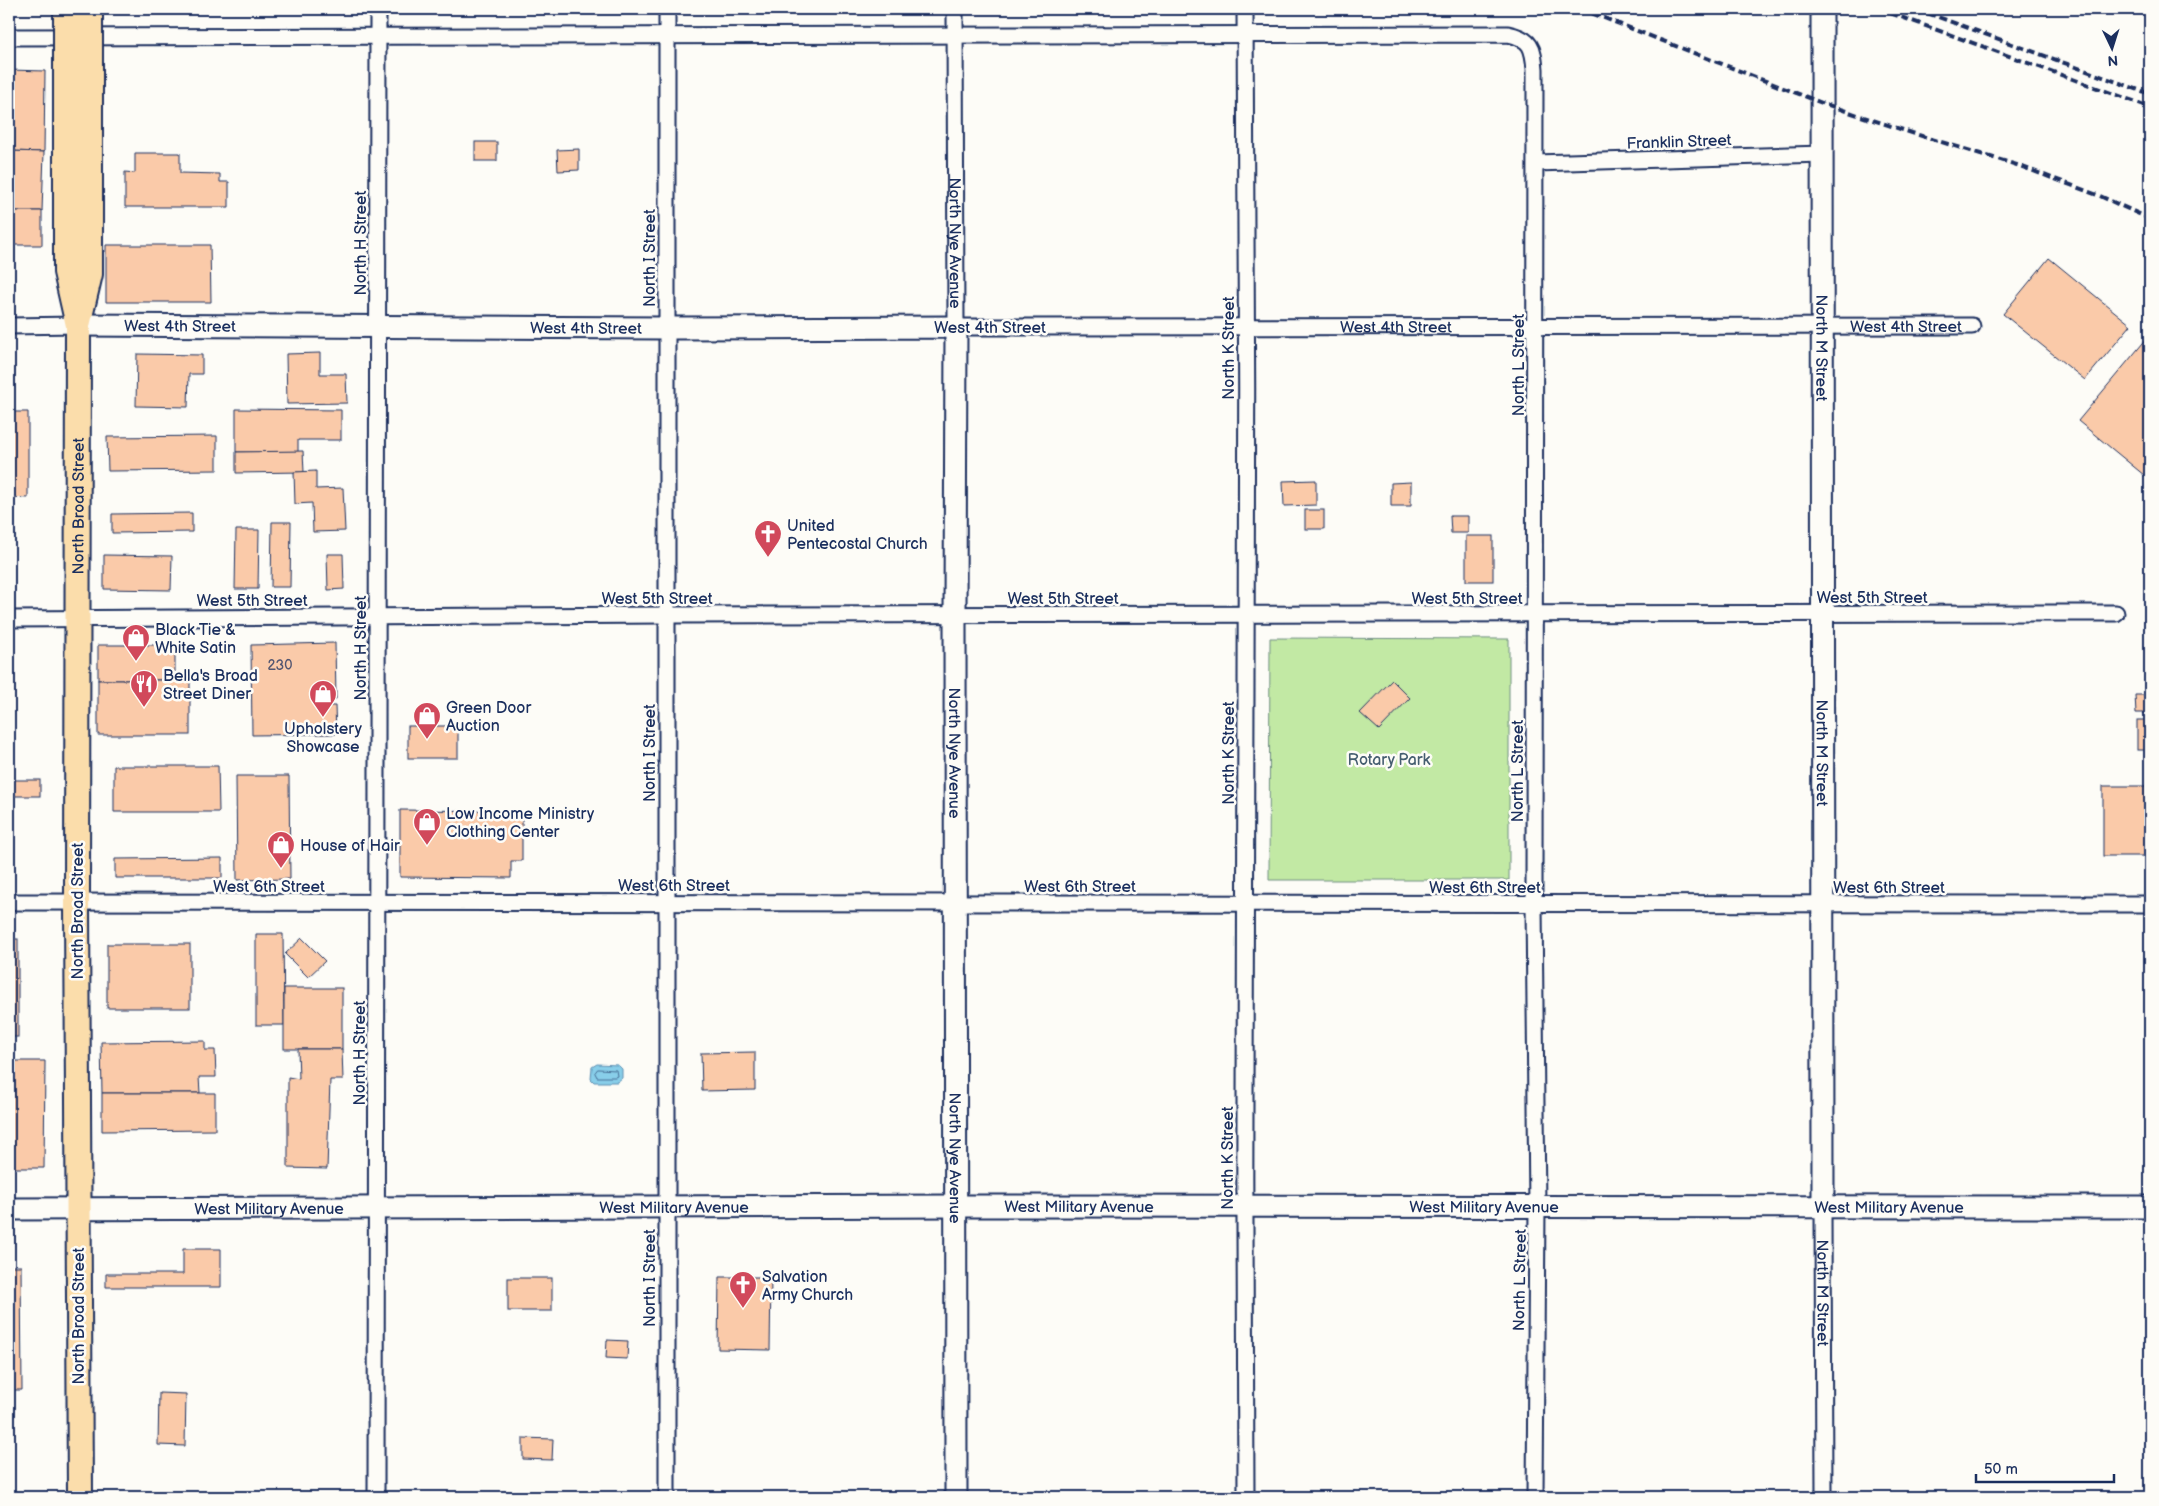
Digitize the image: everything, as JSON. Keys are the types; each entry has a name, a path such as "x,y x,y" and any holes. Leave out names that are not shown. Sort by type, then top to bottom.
{"main road":[{"name":"North Broad Street","path":"66,9 66,272 78,325 76,902 80,1497"},
{"name":"North Broad Street","path":"78,325 90,274 90,9"},
{"name":"North M Street","path":"1822,9 1823,1208"},
{"name":"West 4th Street","path":"78,325 667,328 956,327"},
{"name":"North Nye Avenue","path":"956,327 956,1497"},
{"name":"West Military Avenue","path":"9,1210 956,1206 1537,1208 2150,1207"}],"street":[{"name":"North H Street","path":"376,1497 378,9"},
{"name":"North I Street","path":"667,9 667,1497"},
{"name":"North Nye Avenue","path":"955,9 956,327"},
{"name":"North K Street","path":"1244,9 1246,616 1244,1206 1246,1497"},
{"name":"North L Street","path":"1245,36 1508,34 1525,39 1534,55 1536,163 1534,904 1537,1208 1535,1497"},
{"path":"9,37 1245,36"},
{"name":"Franklin Street","path":"1536,163 1823,154"},
{"name":"West 4th Street","path":"9,326 78,325"},
{"name":"West 4th Street","path":"956,327 1245,325 1972,326"},
{"name":"West 5th Street","path":"9,619 666,615 1534,616 2116,614"},
{"name":"West 6th Street","path":"9,902 2150,904"},
{"name":"North M Street","path":"1823,1208 1824,1497"}],"green space":[{"name":"Rotary Park","path":"1270,638 1509,639 1509,880 1269,880"}],"water":[{"path":"597,1064 618,1065 622,1069 622,1078 617,1082 594,1082 591,1079 592,1067"}],"building":[{"path":"9,70 45,71 44,152 9,151"},
{"path":"475,142 497,142 497,161 475,161"},
{"path":"579,149 579,170 558,171 557,150"},
{"path":"9,151 44,152 42,211 9,211"},
{"path":"135,153 180,153 180,173 220,174 220,182 229,182 229,207 125,207 125,172 135,173"},
{"path":"9,211 42,211 42,245 9,245"},
{"path":"106,245 210,245 211,302 106,302"},
{"path":"2049,258 2131,325 2085,380 2003,314"},
{"path":"2148,337 2150,339 2150,480 2078,421"},
{"path":"320,353 320,374 346,374 347,403 287,404 286,354"},
{"path":"137,354 202,355 202,374 189,374 188,407 136,406"},
{"path":"236,409 341,410 341,440 298,440 298,452 236,452"},
{"path":"9,412 28,412 28,498 9,497"},
{"path":"217,436 217,470 108,471 107,437"},
{"path":"303,451 304,472 236,473 236,452"},
{"path":"316,471 316,489 343,488 345,531 313,532 312,503 295,504 294,472"},
{"path":"1316,480 1316,505 1284,506 1283,481"},
{"path":"1411,482 1411,506 1391,506 1391,483"},
{"path":"1305,510 1324,510 1324,529 1305,529"},
{"path":"192,513 192,532 112,533 112,514"},
{"path":"1450,516 1468,516 1468,533 1451,533"},
{"path":"272,522 291,522 290,587 271,587"},
{"path":"236,530 259,530 258,589 235,589"},
{"path":"1466,536 1493,536 1493,581 1466,581"},
{"path":"327,554 343,554 344,589 328,590"},
{"path":"104,555 172,556 171,590 104,589"},
{"path":"335,643 336,699 316,699 317,706 335,706 336,734 252,735 251,645"},
{"name":"Black Tie & White Satin","path":"98,645 175,645 175,680 98,680"},
{"name":"Bella's Broad Street Diner","path":"98,680 190,680 190,735 98,735"},
{"path":"1392,680 1410,698 1379,730 1360,713"},
{"path":"2135,695 2150,695 2150,713 2136,713"},
{"path":"2137,720 2150,720 2150,750 2137,750"},
{"path":"408,726 458,726 458,758 408,758"},
{"path":"114,766 218,766 219,812 114,812"},
{"path":"9,770 11,770 11,813 9,813"},
{"path":"236,776 289,776 290,879 237,880"},
{"path":"11,780 40,780 40,796 11,796"},
{"path":"2103,786 2150,786 2150,856 2103,856"},
{"path":"400,810 522,811 522,861 511,861 511,878 400,877"},
{"path":"222,858 222,878 115,878 115,859"},
{"path":"256,934 283,934 284,1025 256,1025"},
{"path":"302,938 325,961 308,977 285,954"},
{"path":"9,939 18,939 18,1037 9,1037"},
{"path":"107,944 190,944 190,1008 107,1008"},
{"path":"284,988 342,988 342,1049 284,1049"},
{"path":"205,1041 205,1050 215,1050 216,1077 199,1077 200,1093 102,1093 101,1042"},
{"path":"298,1049 342,1049 343,1080 330,1080 327,1169 288,1168 288,1077 299,1079"},
{"path":"755,1052 755,1090 702,1091 701,1053"},
{"path":"9,1061 45,1061 44,1168 9,1168"},
{"path":"102,1093 215,1093 215,1130 102,1131"},
{"path":"183,1249 221,1249 221,1287 106,1287 106,1274 183,1274"},
{"path":"9,1266 21,1266 22,1390 9,1390"},
{"path":"719,1277 771,1277 770,1350 718,1349"},
{"path":"508,1278 552,1278 552,1311 508,1311"},
{"path":"607,1340 628,1341 627,1359 606,1358"},
{"path":"159,1393 186,1394 185,1446 158,1445"},
{"path":"523,1438 553,1439 552,1460 523,1459"}],"railway":[{"path":"1581,9 1822,103 2020,166 2100,196 2150,219"},
{"path":"1879,9 2150,107"},
{"path":"1916,9 2150,94"}],"place":[{"name":"United Pentecostal Church","path":"768,558"},
{"name":"Black Tie & White Satin","path":"136,662"},
{"name":"Bella's Broad Street Diner","path":"144,708"},
{"name":"Upholstery Showcase","path":"323,718"},
{"name":"Green Door Auction","path":"427,740"},
{"name":"Low Income Ministry Clothing Center","path":"427,846"},
{"name":"House of Hair","path":"281,869"},
{"name":"Salvation Army Church","path":"743,1309"}]}
